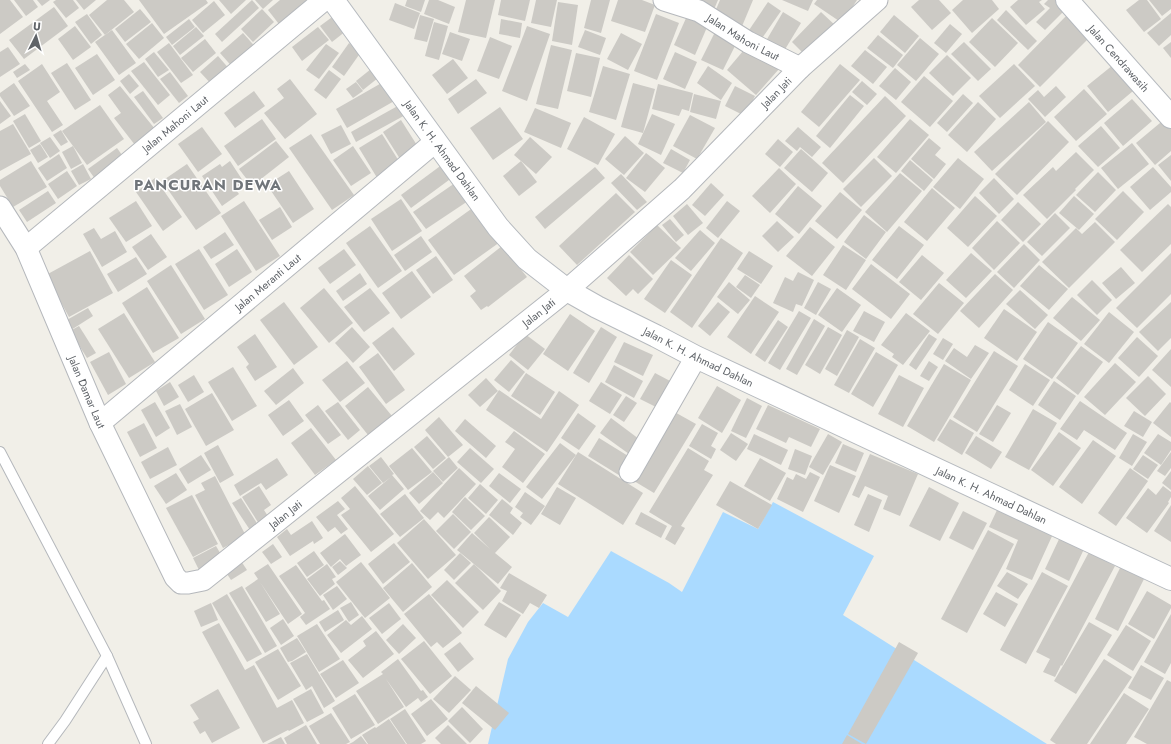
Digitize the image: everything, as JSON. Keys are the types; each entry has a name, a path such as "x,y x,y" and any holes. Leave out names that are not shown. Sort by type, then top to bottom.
{"main road":[{"name":"Jalan K. H. Ahmad Dahlan","path":"333,0 498,227 527,259 567,290 597,307 696,357 1171,578"},
{"name":"Jalan Cendrawasih","path":"1067,0 1171,116"}],"street":[{"name":"Jalan Mahoni Laut","path":"26,248 324,0"},
{"name":"Jalan Mahoni Laut","path":"664,0 699,11 748,42 800,68"},
{"name":"Jalan Jati","path":"175,577 181,583 203,580 567,290 682,189 800,68 877,0"},
{"name":"Jalan Meranti Laut","path":"100,423 435,142"},
{"name":"Jalan Damar Laut","path":"0,207 26,248 100,423 175,577"},
{"path":"630,472 696,357"}],"lane":[{"path":"0,452 107,656 146,744"},
{"path":"48,744 65,721 107,656"}],"water":[{"path":"773,502 874,556 843,615 1047,744 488,744 508,659 528,622 543,603 568,617 611,551 669,583 682,592 723,512 758,529"}],"building":[{"path":"0,0 10,0 23,17 0,34"},
{"path":"14,0 33,0 38,7 26,16"},
{"path":"37,0 50,0 42,6"},
{"path":"56,0 73,0 79,8 66,18 53,2"},
{"path":"76,0 96,0 84,10"},
{"path":"107,0 124,0 134,12 105,35 89,15"},
{"path":"139,0 206,0 208,3 164,34"},
{"path":"219,0 246,0 231,14"},
{"path":"252,0 259,8 222,42 215,34"},
{"path":"255,0 273,0 263,9"},
{"path":"280,0 316,0 282,28 268,10"},
{"path":"407,0 425,0 421,12 405,6"},
{"path":"429,0 438,0 455,7 449,24 424,14"},
{"path":"466,0 495,0 486,38 458,32"},
{"path":"501,0 530,0 525,21 498,15"},
{"path":"536,0 557,0 551,27 531,23"},
{"path":"591,0 610,0 601,33 584,28"},
{"path":"618,0 642,0 655,5 645,32 611,21"},
{"path":"703,0 718,0 712,14 699,8"},
{"path":"720,0 753,0 740,31 712,19"},
{"path":"782,0 813,0 808,11"},
{"path":"817,0 857,0 842,23 814,4"},
{"path":"919,0 939,0 951,13 932,30 911,7"},
{"path":"963,0 992,0 999,9 972,33 952,10"},
{"path":"1018,0 1042,0 1039,2 1045,9 1026,25 1010,7"},
{"path":"1048,0 1058,0 1066,9 1045,30 1036,22 1050,8 1044,4"},
{"path":"1139,0 1147,0 1161,19 1144,32 1126,10"},
{"path":"1149,0 1171,0 1171,9 1162,16"},
{"path":"214,1 225,15 203,33 192,20"},
{"path":"558,2 578,5 572,45 552,41"},
{"path":"768,2 781,11 758,44 745,36"},
{"path":"395,3 420,13 414,29 389,20"},
{"path":"54,7 68,26 24,59 9,40"},
{"path":"140,9 151,22 125,42 115,29"},
{"path":"262,9 274,22 253,42 241,29"},
{"path":"1006,10 1037,41 1028,50 997,20"},
{"path":"339,12 351,27 332,42 320,26"},
{"path":"783,12 801,23 781,56 763,46"},
{"path":"821,12 838,28 808,58 792,42"},
{"path":"1070,12 1093,34 1040,87 1018,65"},
{"path":"1171,13 1171,35 1159,46 1147,33"},
{"path":"87,14 102,35 91,44 75,22"},
{"path":"656,14 679,23 657,80 634,71"},
{"path":"420,15 434,19 427,42 414,39"},
{"path":"894,15 919,36 905,53 880,32"},
{"path":"687,16 708,25 695,55 674,45"},
{"path":"992,18 1018,43 995,67 969,42"},
{"path":"189,19 195,27 172,45 166,37"},
{"path":"501,19 522,23 520,38 499,34"},
{"path":"434,22 448,26 439,60 425,56"},
{"path":"152,23 164,38 139,59 126,44"},
{"path":"950,24 962,34 946,53 934,43"},
{"path":"75,26 91,47 73,60 58,39"},
{"path":"527,26 550,34 527,101 502,91"},
{"path":"196,27 204,36 180,55 173,46"},
{"path":"318,27 329,40 302,61 292,47"},
{"path":"112,30 136,63 119,75 95,42"},
{"path":"585,30 606,38 600,55 578,47"},
{"path":"716,30 738,40 723,70 701,60"},
{"path":"450,32 470,39 462,61 442,54"},
{"path":"243,33 258,50 235,70 220,53"},
{"path":"621,33 642,44 628,70 607,59"},
{"path":"878,35 903,55 893,68 867,48"},
{"path":"490,37 512,46 499,79 477,71"},
{"path":"920,38 939,54 916,81 897,65"},
{"path":"205,39 216,53 193,72 181,58"},
{"path":"964,42 991,69 978,81 951,54"},
{"path":"1171,42 1171,58 1163,48"},
{"path":"169,43 193,75 181,83 157,52"},
{"path":"349,43 361,52 344,76 332,67"},
{"path":"326,44 339,53 319,79 306,70"},
{"path":"749,44 779,69 756,95 727,70"},
{"path":"551,45 572,50 558,109 536,104"},
{"path":"8,47 20,64 0,77 0,52"},
{"path":"865,50 887,67 873,84 851,66"},
{"path":"154,52 169,70 158,77 145,59"},
{"path":"675,52 697,62 685,89 663,79"},
{"path":"576,53 600,58 591,97 567,91"},
{"path":"97,54 115,80 93,95 75,68"},
{"path":"947,55 971,78 953,96 929,73"},
{"path":"218,56 231,71 214,87 200,72"},
{"path":"453,59 468,78 447,94 432,75"},
{"path":"1118,61 1139,86 1108,112 1087,86"},
{"path":"144,62 170,95 158,105 131,71"},
{"path":"67,63 91,100 75,110 51,73"},
{"path":"25,64 30,70 17,78 13,72"},
{"path":"42,64 60,92 47,101 63,125 52,132 18,81"},
{"path":"840,64 860,80 819,127 801,112"},
{"path":"1014,64 1035,86 1000,118 979,96"},
{"path":"376,65 383,74 363,90 356,81"},
{"path":"603,66 630,74 616,120 589,112"},
{"path":"708,66 732,83 721,100 697,83"},
{"path":"895,68 911,82 896,100 879,86"},
{"path":"329,70 341,79 326,99 314,90"},
{"path":"170,72 188,96 179,103 160,79"},
{"path":"129,74 139,86 130,94 120,81"},
{"path":"924,76 953,101 930,127 901,102"},
{"path":"290,79 317,114 285,139 264,113 284,98 277,89"},
{"path":"476,79 487,93 458,114 448,99"},
{"path":"385,81 396,100 347,128 336,109"},
{"path":"862,81 877,94 867,105 852,92"},
{"path":"356,82 363,91 353,98 346,89"},
{"path":"14,83 30,106 14,116 0,96 0,93"},
{"path":"633,83 655,89 643,133 621,127"},
{"path":"658,84 693,93 689,111 682,109 679,116 652,109"},
{"path":"120,86 155,129 135,145 114,118 121,113 108,95"},
{"path":"735,86 755,96 745,116 725,106"},
{"path":"1056,86 1066,97 1045,117 1028,99 1038,90 1044,97"},
{"path":"1084,89 1107,114 1076,141 1054,117"},
{"path":"143,91 163,118 154,124 134,97"},
{"path":"254,91 265,106 235,128 224,113"},
{"path":"694,94 721,101 716,119 690,112"},
{"path":"963,94 973,103 947,132 937,123"},
{"path":"850,95 864,106 830,148 816,136"},
{"path":"885,96 906,116 843,183 822,163"},
{"path":"1132,99 1152,121 1123,146 1104,123"},
{"path":"0,101 11,116 0,124"},
{"path":"978,102 996,119 967,152 948,135"},
{"path":"1029,102 1046,122 992,171 974,152"},
{"path":"403,103 409,113 356,142 351,132"},
{"path":"100,105 124,139 87,165 62,131"},
{"path":"500,107 523,139 493,160 470,128"},
{"path":"535,108 571,123 561,148 524,132"},
{"path":"25,114 41,141 29,148 13,121"},
{"path":"652,114 675,124 661,155 638,144"},
{"path":"690,115 715,128 697,159 673,146"},
{"path":"584,117 615,134 598,165 567,149"},
{"path":"1166,118 1171,124 1171,151 1155,165 1136,143"},
{"path":"262,119 276,139 238,166 224,146"},
{"path":"910,119 929,135 896,173 877,157"},
{"path":"401,120 420,150 402,162 383,132"},
{"path":"1048,121 1069,142 1017,195 995,174"},
{"path":"13,124 31,154 0,171 0,131"},
{"path":"341,125 351,144 331,154 321,135"},
{"path":"1101,126 1120,148 1098,167 1078,146"},
{"path":"202,127 222,154 198,172 178,144"},
{"path":"798,127 821,147 812,157 800,147 797,151 785,141"},
{"path":"61,130 68,142 61,146 53,135"},
{"path":"311,134 354,195 332,210 289,148"},
{"path":"382,134 402,166 379,181 359,148"},
{"path":"625,136 644,153 624,175 605,159"},
{"path":"50,137 60,151 50,158 40,143"},
{"path":"530,137 552,157 536,174 514,155"},
{"path":"929,138 941,148 935,155 946,164 934,179 911,159"},
{"path":"778,139 793,152 780,167 765,154"},
{"path":"276,141 289,157 252,186 239,169"},
{"path":"1132,143 1149,164 1118,189 1101,168"},
{"path":"40,144 48,157 38,163 30,150"},
{"path":"73,146 82,163 71,169 62,152"},
{"path":"353,146 371,173 351,186 333,160"},
{"path":"117,148 127,162 98,183 88,169"},
{"path":"671,149 690,160 683,173 663,163"},
{"path":"801,149 828,173 812,192 784,168"},
{"path":"1076,152 1094,170 1047,219 1023,195 1053,167 1056,171"},
{"path":"646,153 665,168 645,192 626,178"},
{"path":"59,154 67,168 47,181 38,168"},
{"path":"1171,155 1171,181 1158,165"},
{"path":"874,158 892,176 861,207 843,189"},
{"path":"958,158 984,179 960,209 933,187"},
{"path":"910,160 933,180 924,191 901,171"},
{"path":"31,161 47,187 13,207 0,186 0,180"},
{"path":"230,161 245,184 236,190 239,194 222,206 202,176 220,164 222,167"},
{"path":"521,161 537,182 519,196 503,176"},
{"path":"83,164 91,179 79,185 71,171"},
{"path":"187,164 221,213 196,230 162,181"},
{"path":"443,164 453,177 411,208 401,195"},
{"path":"595,167 605,178 545,229 535,217"},
{"path":"1153,167 1171,187 1171,192 1150,210 1130,187"},
{"path":"779,168 796,184 770,213 752,196"},
{"path":"67,171 77,186 58,199 48,184"},
{"path":"289,171 314,209 293,223 267,185"},
{"path":"1098,172 1116,190 1095,212 1076,195"},
{"path":"900,173 922,191 887,232 865,212"},
{"path":"621,174 647,202 637,210 611,183"},
{"path":"155,178 182,217 163,231 136,192"},
{"path":"994,178 1014,199 999,214 979,193"},
{"path":"455,183 468,201 426,229 413,212"},
{"path":"711,183 724,195 705,216 692,205"},
{"path":"798,186 822,206 799,234 775,214"},
{"path":"932,188 955,208 927,241 904,222"},
{"path":"48,191 56,203 27,222 19,210"},
{"path":"1123,191 1144,212 1117,240 1095,219"},
{"path":"840,192 862,210 837,239 815,221"},
{"path":"616,193 635,212 577,265 559,246"},
{"path":"975,196 997,216 968,247 947,228"},
{"path":"1074,196 1094,214 1079,230 1059,213"},
{"path":"401,199 422,231 392,251 371,219"},
{"path":"136,201 152,226 126,242 109,218"},
{"path":"244,201 280,256 256,271 221,216"},
{"path":"727,201 740,211 718,238 706,228"},
{"path":"1018,202 1041,224 1023,242 1001,220"},
{"path":"687,204 703,223 688,235 673,216"},
{"path":"1168,204 1171,207 1171,244 1142,272 1120,250"},
{"path":"280,207 292,227 272,240 259,220"},
{"path":"474,207 500,242 454,275 428,240"},
{"path":"1055,213 1070,228 1042,256 1027,242"},
{"path":"864,215 886,232 866,259 844,242"},
{"path":"670,219 684,235 676,242 662,225"},
{"path":"777,221 794,237 778,252 762,236"},
{"path":"997,221 1020,243 994,270 972,248"},
{"path":"1095,222 1115,242 1069,288 1042,262 1076,228 1082,234"},
{"path":"657,225 681,248 653,275 630,252"},
{"path":"370,226 402,271 378,288 346,243"},
{"path":"899,226 924,245 897,279 872,260"},
{"path":"810,227 835,247 812,276 786,256"},
{"path":"94,228 101,239 115,231 127,252 102,267 83,234"},
{"path":"700,230 715,243 691,271 675,258"},
{"path":"225,232 234,245 211,259 203,247"},
{"path":"151,234 167,257 148,270 132,247"},
{"path":"421,236 432,252 405,271 394,255"},
{"path":"721,238 743,253 692,328 670,312"},
{"path":"1024,244 1040,260 1014,288 997,272"},
{"path":"843,245 866,260 846,290 823,275"},
{"path":"502,246 527,277 488,307 487,306 481,310 470,296 476,291 464,276"},
{"path":"199,249 228,295 204,310 175,264"},
{"path":"237,249 252,272 229,287 215,264"},
{"path":"344,249 356,265 330,284 318,268"},
{"path":"90,251 113,293 69,317 46,275"},
{"path":"749,251 773,266 761,284 737,269"},
{"path":"971,253 992,271 966,298 946,280"},
{"path":"1171,253 1171,294 1137,328 1116,308"},
{"path":"629,255 653,279 638,294 633,289 626,296 607,278"},
{"path":"922,255 944,273 921,300 899,282"},
{"path":"436,256 453,280 433,294 416,270"},
{"path":"136,257 147,274 118,292 107,274"},
{"path":"671,260 692,275 665,313 644,299"},
{"path":"871,264 910,294 891,319 852,289"},
{"path":"171,265 205,319 181,334 147,281"},
{"path":"1039,265 1068,289 1049,310 1020,286"},
{"path":"1121,267 1135,283 1116,299 1102,283"},
{"path":"412,271 431,297 401,319 382,293"},
{"path":"798,272 814,280 802,306 796,304 793,312 773,303 785,277 793,281"},
{"path":"360,273 367,284 343,301 336,291"},
{"path":"995,274 1013,290 979,328 960,311"},
{"path":"745,275 760,285 751,298 736,287"},
{"path":"1092,280 1112,300 1097,315 1077,295"},
{"path":"729,282 750,300 738,314 717,297"},
{"path":"818,282 831,289 816,315 804,308"},
{"path":"939,283 964,303 938,334 913,314"},
{"path":"147,287 179,338 153,353 122,303"},
{"path":"324,288 353,323 329,343 300,308"},
{"path":"370,288 390,313 364,332 344,307"},
{"path":"837,288 861,305 842,332 818,315"},
{"path":"1020,290 1048,315 1035,329 1006,304"},
{"path":"755,296 779,312 751,354 727,337"},
{"path":"1072,297 1100,320 1081,341 1053,318"},
{"path":"284,302 318,347 294,365 260,320"},
{"path":"718,302 730,312 710,336 698,326"},
{"path":"1171,302 1171,338 1158,351 1139,332"},
{"path":"88,308 93,316 71,330 65,321"},
{"path":"1004,309 1037,332 1017,361 984,338"},
{"path":"799,311 811,318 780,370 768,363"},
{"path":"864,311 885,322 874,342 853,331"},
{"path":"1109,312 1134,332 1109,363 1084,344"},
{"path":"124,313 155,362 129,378 98,329"},
{"path":"906,313 930,331 903,365 892,357 894,354 881,345"},
{"path":"570,314 595,331 568,371 543,354"},
{"path":"814,319 825,326 797,375 786,369"},
{"path":"778,320 788,327 765,362 755,355"},
{"path":"1048,322 1078,343 1052,379 1023,359"},
{"path":"79,326 96,353 87,358 70,331"},
{"path":"352,327 370,347 353,363 335,343"},
{"path":"393,327 415,354 394,371 372,343"},
{"path":"601,327 617,337 589,383 573,373"},
{"path":"828,327 842,335 820,374 805,365"},
{"path":"847,330 859,337 837,376 825,369"},
{"path":"255,334 277,367 255,381 246,367 249,364 237,347"},
{"path":"525,334 545,349 528,370 509,355"},
{"path":"929,334 937,339 916,370 909,365"},
{"path":"1137,337 1158,356 1139,377 1118,358"},
{"path":"943,338 953,344 943,360 933,354"},
{"path":"860,339 875,348 849,393 834,385"},
{"path":"624,342 653,355 643,376 614,362"},
{"path":"975,345 989,353 971,379 945,361 954,348 967,357"},
{"path":"1081,346 1103,362 1078,395 1056,378"},
{"path":"1171,349 1171,387 1152,370"},
{"path":"994,351 1018,366 977,432 953,417"},
{"path":"109,352 126,384 108,395 90,362"},
{"path":"876,352 898,365 873,407 851,394"},
{"path":"378,353 405,390 386,404 359,367"},
{"path":"511,360 525,372 509,392 494,380"},
{"path":"347,361 365,383 340,402 322,380"},
{"path":"929,361 938,367 929,381 920,376"},
{"path":"1115,363 1136,382 1105,415 1084,397"},
{"path":"944,364 971,380 934,442 907,426"},
{"path":"1025,364 1050,380 1033,406 1009,390"},
{"path":"614,365 643,381 634,398 605,382"},
{"path":"233,367 257,406 232,421 208,382"},
{"path":"293,368 304,383 276,405 264,391"},
{"path":"526,373 555,392 540,415 511,396"},
{"path":"655,373 672,382 658,408 640,399"},
{"path":"194,375 204,392 188,402 178,385"},
{"path":"899,375 924,388 903,427 878,414"},
{"path":"1148,376 1166,394 1145,416 1126,398"},
{"path":"486,378 498,391 480,407 468,395"},
{"path":"1054,381 1076,396 1060,420 1038,405"},
{"path":"170,382 179,397 164,406 156,391"},
{"path":"601,382 622,395 610,414 589,401"},
{"path":"717,386 741,400 722,433 698,418"},
{"path":"368,387 392,416 368,435 345,406"},
{"path":"499,390 541,419 559,391 579,405 547,452 486,410"},
{"path":"212,393 234,430 206,446 185,409"},
{"path":"626,396 637,403 624,422 613,415"},
{"path":"747,398 762,406 746,438 731,431"},
{"path":"289,400 304,421 283,436 268,415"},
{"path":"1080,401 1127,433 1115,450 1084,430 1077,440 1060,429"},
{"path":"155,402 170,428 156,437 141,410"},
{"path":"338,402 360,430 348,440 325,411"},
{"path":"1170,402 1171,403 1171,437 1153,423"},
{"path":"180,404 192,427 177,435 165,411"},
{"path":"318,405 341,435 328,444 305,415"},
{"path":"768,405 820,429 811,447 789,437 786,443 756,429"},
{"path":"997,405 1011,413 993,442 979,434"},
{"path":"1033,409 1057,423 1029,470 1005,457"},
{"path":"671,410 696,424 654,493 629,478"},
{"path":"1134,411 1152,422 1143,437 1124,426"},
{"path":"578,413 596,426 579,450 561,438"},
{"path":"439,417 463,445 448,457 425,430"},
{"path":"611,418 639,439 629,454 600,433"},
{"path":"465,419 496,446 486,458 455,431"},
{"path":"950,419 974,433 962,455 937,440"},
{"path":"144,423 157,448 140,457 127,432"},
{"path":"702,424 718,433 711,446 716,449 711,459 689,446"},
{"path":"311,428 336,460 315,475 291,443"},
{"path":"514,431 545,454 523,483 502,467 515,449 505,442"},
{"path":"1059,432 1081,448 1053,486 1031,470"},
{"path":"731,433 748,444 736,461 720,450"},
{"path":"754,434 788,450 781,465 747,449"},
{"path":"828,434 842,442 823,475 809,467"},
{"path":"1133,434 1147,442 1132,466 1119,458"},
{"path":"1158,434 1171,442 1171,450 1161,465 1144,453"},
{"path":"427,436 446,458 433,469 414,447"},
{"path":"976,436 1002,452 991,469 965,453"},
{"path":"599,438 633,459 622,477 588,456"},
{"path":"1093,440 1116,456 1082,504 1059,487"},
{"path":"560,443 576,455 542,499 526,487"},
{"path":"843,444 864,453 856,472 835,463"},
{"path":"218,445 234,475 220,483 204,453"},
{"path":"168,447 177,465 150,479 141,462"},
{"path":"412,448 432,472 408,490 389,466"},
{"path":"470,448 494,469 481,483 457,462"},
{"path":"688,448 709,461 704,470 713,475 681,526 685,528 675,545 665,539 672,526 649,512"},
{"path":"795,449 812,456 805,475 788,469"},
{"path":"578,452 643,493 623,525 558,484"},
{"path":"1171,452 1171,468 1165,476 1157,471"},
{"path":"870,454 918,474 900,516 883,509 888,496 865,486 859,498 852,495"},
{"path":"201,455 211,470 188,484 179,469"},
{"path":"1143,455 1158,465 1148,479 1133,469"},
{"path":"381,457 394,474 392,475 404,489 380,510 368,496 391,477 383,483 369,466"},
{"path":"449,457 458,468 443,482 433,471"},
{"path":"277,458 288,475 266,490 261,483 240,496 234,485"},
{"path":"760,458 786,473 770,501 744,486"},
{"path":"830,465 856,476 839,513 814,501"},
{"path":"368,466 382,483 367,495 353,479"},
{"path":"459,468 476,484 444,518 438,512 430,520 420,511"},
{"path":"1130,468 1148,481 1116,526 1098,513"},
{"path":"1171,471 1171,490 1162,483"},
{"path":"433,472 443,483 419,504 409,493"},
{"path":"810,472 820,477 803,512 777,499 787,477 793,480 796,474 806,479"},
{"path":"176,473 187,490 166,504 154,486"},
{"path":"499,473 521,489 510,503 489,486"},
{"path":"215,476 246,536 223,548 195,495 205,490 201,483"},
{"path":"730,481 772,505 758,529 716,505"},
{"path":"480,484 498,500 486,514 468,498"},
{"path":"259,486 271,505 264,510 271,521 261,527 242,497"},
{"path":"355,486 394,534 371,552 341,515 350,509 341,498"},
{"path":"1163,486 1171,492 1169,503 1147,533 1126,518 1148,488 1156,495"},
{"path":"557,487 576,498 560,525 541,514"},
{"path":"929,487 959,503 940,541 909,526"},
{"path":"525,492 545,506 531,525 520,517 523,513 515,507"},
{"path":"405,494 424,518 400,537 380,514"},
{"path":"868,494 882,500 869,532 854,525"},
{"path":"192,495 218,544 193,557 166,508"},
{"path":"465,497 485,516 471,530 452,512"},
{"path":"241,498 260,528 252,533 232,503"},
{"path":"502,499 513,508 510,513 522,523 513,535 489,515"},
{"path":"338,501 345,509 337,515 348,529 341,534 335,527 328,532 316,517"},
{"path":"1171,505 1171,542 1154,531"},
{"path":"997,510 1053,534 1032,580 1006,569 1018,540 989,527"},
{"path":"963,511 987,523 973,550 949,538"},
{"path":"641,512 667,526 661,538 635,524"},
{"path":"453,514 471,532 454,549 436,531"},
{"path":"489,517 510,537 495,553 512,567 498,584 457,550 472,533 490,549 474,533"},
{"path":"424,519 456,555 428,579 397,543"},
{"path":"312,521 323,538 314,544 313,541 290,556 277,537 287,529 291,535"},
{"path":"988,530 1014,544 967,633 941,619"},
{"path":"345,534 361,555 346,566 340,559 331,567 320,553"},
{"path":"1060,537 1084,549 1069,581 1045,569"},
{"path":"394,543 410,562 383,584 368,564"},
{"path":"273,544 282,557 271,564 262,552"},
{"path":"216,546 223,558 199,570 193,558"},
{"path":"314,551 324,565 307,577 297,563"},
{"path":"1089,552 1115,566 1055,677 1043,672 1050,659 1036,652"},
{"path":"460,553 471,563 454,580 444,570"},
{"path":"239,558 247,570 231,580 223,568"},
{"path":"340,561 347,568 338,575 332,567"},
{"path":"361,562 390,598 365,618 336,582"},
{"path":"412,563 432,587 403,612 383,588"},
{"path":"268,564 302,614 288,624 260,582 280,614 266,622 245,588 258,579 254,573"},
{"path":"327,564 336,577 332,579 335,584 320,596 307,579"},
{"path":"474,564 501,591 483,610 455,583"},
{"path":"296,565 322,601 324,600 330,609 306,625 300,617 305,613 279,576"},
{"path":"1121,566 1145,577 1118,631 1095,619"},
{"path":"1007,572 1028,584 1018,599 997,586"},
{"path":"1042,572 1068,586 1026,664 1000,650"},
{"path":"509,573 547,595 539,608 530,603 523,614 502,601 507,591 500,588"},
{"path":"447,580 479,612 463,628 431,595"},
{"path":"242,586 277,646 265,653 229,593"},
{"path":"337,586 347,599 333,610 323,595"},
{"path":"1147,591 1171,605 1171,608 1154,639 1128,624"},
{"path":"996,592 1018,604 1005,627 983,614"},
{"path":"227,594 262,654 247,662 212,603"},
{"path":"429,594 462,633 443,648 437,642 431,647 404,614"},
{"path":"351,602 359,615 349,622 340,608"},
{"path":"499,602 521,615 506,638 484,625"},
{"path":"211,603 218,620 201,627 194,611"},
{"path":"389,603 401,619 382,634 369,618"},
{"path":"338,610 344,620 325,632 319,622"},
{"path":"1171,614 1171,663 1165,674 1144,662"},
{"path":"362,616 372,629 341,653 327,635 346,620 351,625"},
{"path":"283,619 294,636 281,645 270,628"},
{"path":"1089,622 1112,635 1076,694 1054,681"},
{"path":"219,623 245,670 254,665 277,708 292,700 304,723 263,743 202,632"},
{"path":"317,624 340,659 319,672 297,636"},
{"path":"403,624 416,638 399,654 386,640"},
{"path":"1126,625 1151,641 1133,671 1107,655"},
{"path":"376,631 394,654 363,678 348,660 366,646 363,641"},
{"path":"297,638 306,652 288,662 280,648"},
{"path":"424,641 452,676 430,694 401,659"},
{"path":"460,642 474,659 458,672 444,654"},
{"path":"899,642 918,653 866,744 848,734"},
{"path":"278,649 301,686 278,700 255,662"},
{"path":"307,654 335,701 324,708 312,686 306,690 290,663"},
{"path":"398,659 421,691 423,690 428,697 421,702 418,698 406,707 386,679 404,707 378,724 356,691 383,674 381,672"},
{"path":"1104,659 1132,677 1087,744 1056,744 1050,740"},
{"path":"343,660 359,683 336,698 320,674"},
{"path":"1141,665 1164,678 1151,700 1128,688"},
{"path":"455,676 471,690 449,713 433,699"},
{"path":"1167,680 1171,682 1171,744 1147,744 1134,737"},
{"path":"476,686 509,713 495,730 462,703"},
{"path":"218,689 240,728 212,743 205,731 200,734 193,722 199,719 190,705"},
{"path":"311,689 324,713 307,722 293,699"},
{"path":"1124,693 1149,709 1126,744 1090,744"},
{"path":"355,694 375,725 351,739 332,708"},
{"path":"431,699 448,719 427,736 411,714"},
{"path":"462,707 483,729 470,743 448,721"},
{"path":"405,709 426,741 421,744 407,744 390,719"},
{"path":"331,713 350,742 346,744 320,744 309,726"},
{"path":"389,719 406,744 368,744 362,735"},
{"path":"306,725 317,744 287,744 284,738"},
{"path":"448,725 467,744 441,744 435,738"},
{"path":"847,735 862,744 842,744"},
{"path":"361,736 367,744 349,744 353,742"},
{"path":"281,737 285,744 267,744"}],"district":[{"name":"PANCURAN DEWA","path":"208,185"}]}
